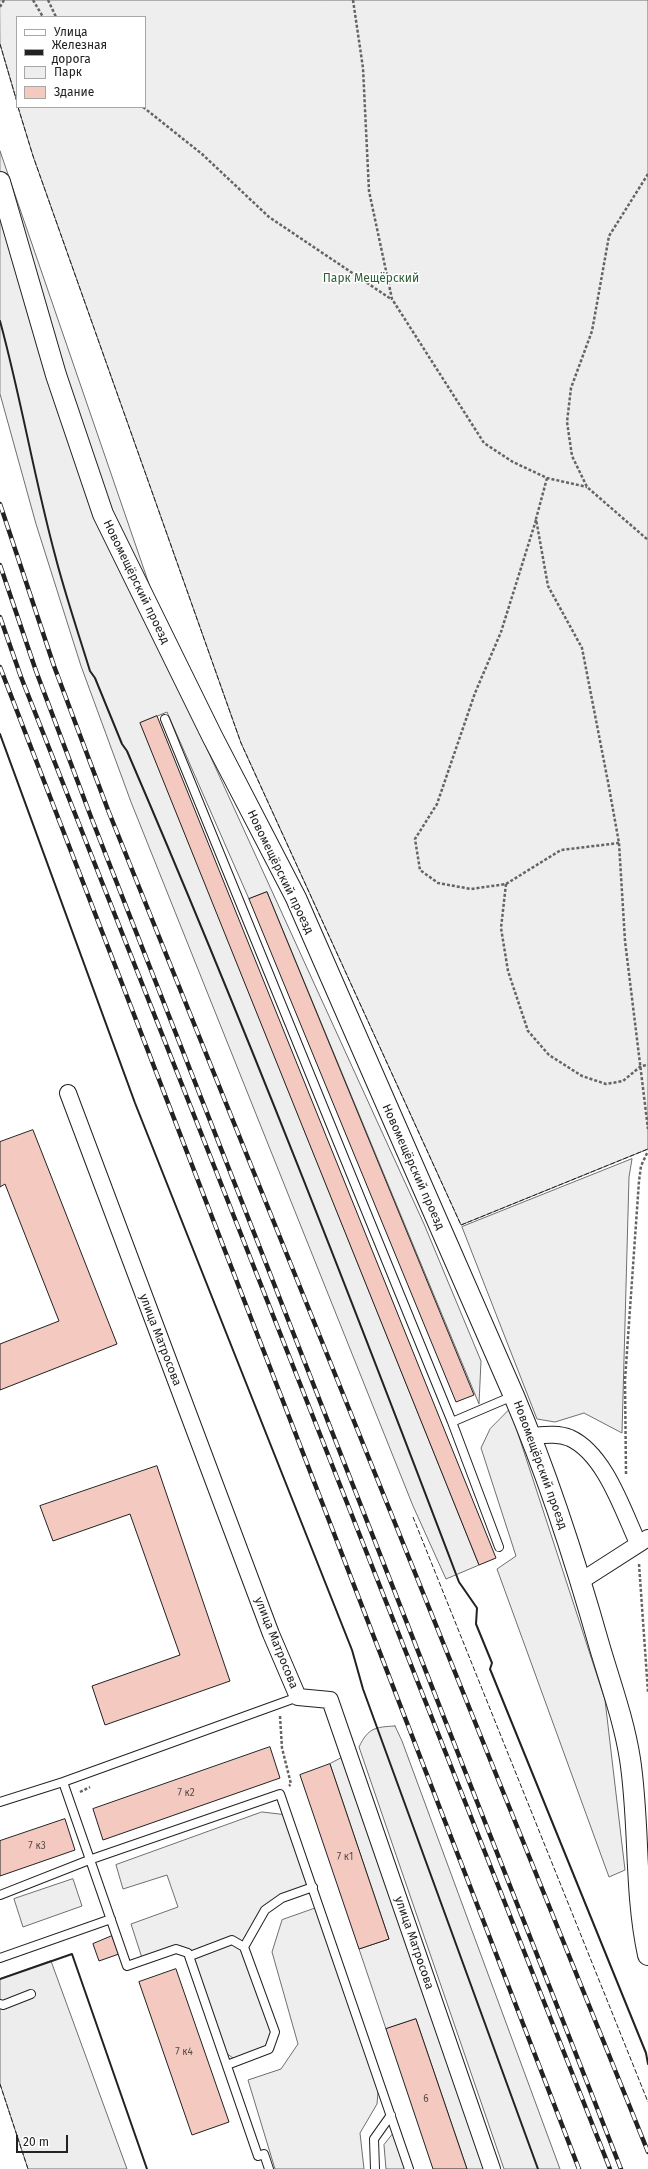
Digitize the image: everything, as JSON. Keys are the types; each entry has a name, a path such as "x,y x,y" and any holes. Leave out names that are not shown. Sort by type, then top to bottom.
{"street":[{"name":"Новомещёрский проезд","path":"0,182 56,375 103,514 212,736 296,898 531,1436 581,1581 618,1707 630,1760 643,1861 648,1955"},
{"name":"улица Матросова","path":"68,1093 268,1627 298,1697 330,1700 492,2169"},
{"path":"531,1436 552,1434 571,1438 589,1452 610,1480 643,1541 581,1581"}],"lane":[{"path":"165,719 452,1422 499,1547"},
{"path":"452,1422 514,1396"},
{"path":"0,1802 63,1782 298,1697"},
{"path":"63,1782 127,1966 176,1949 188,1953 190,1956 258,2156 264,2154 269,2169"},
{"path":"0,1896 89,1860 280,1794 410,2169"},
{"path":"244,1947 265,1910 282,1898 313,1887"},
{"path":"0,1958 111,1919"},
{"path":"190,1956 232,1940 244,1947 275,2032 269,2049 227,2065"},
{"path":"0,2004 31,1994"},
{"path":"375,2169 374,2139 391,2115"}],"path":[{"path":"0,7 4,0"},
{"path":"33,0 42,16"},
{"path":"48,0 56,16"},
{"path":"353,0 363,68 370,191 392,299 484,443 513,462 547,478 587,487"},
{"path":"144,108 202,154 269,217 392,299"},
{"path":"648,174 610,236 592,331 571,388 567,422 572,456 587,487 648,540"},
{"path":"547,478 536,520 501,632 475,693 437,804 415,839 420,870 438,883 471,889 506,884 561,850 619,843"},
{"path":"536,520 548,586 582,648 619,843 625,941 648,1129"},
{"path":"506,884 501,928 508,971 528,1031 548,1055 582,1076 606,1084 623,1081 641,1066 648,1065"},
{"path":"626,1479 625,1380 639,1181 642,1166 648,1151"},
{"path":"643,1541 648,1692"},
{"path":"280,1715 282,1748 291,1784 280,1794"}],"green space":[{"name":"Парк Мещёрский","path":"0,0 648,0 648,1149 461,1225 241,743 33,156 18,108 146,108 146,16 16,16 16,99 0,44"},
{"path":"0,151 202,738 424,1224 481,1361 479,1404 267,892 249,899 167,712 141,723 479,1565 446,1579 413,1506 131,802 81,666 36,524 0,394"},
{"path":"632,1159 629,1177 622,1433 584,1413 555,1422 537,1419 462,1227"},
{"path":"510,1409 605,1700 625,1870 609,1877 497,1569 516,1556 481,1448 490,1429"},
{"path":"395,1726 402,1741 560,2169 504,2169 359,1747 369,1732 377,1728"},
{"path":"349,1754 492,2169 467,2169 416,2019 386,2029 359,1949 389,1939 330,1764"},
{"path":"262,1812 288,1815 313,1887 265,1910 244,1947 275,2032 269,2049 237,2061 222,2050 188,1953 176,1949 143,1961 131,1924 178,1907 167,1875 123,1889 116,1865"},
{"path":"73,1879 82,1906 23,1927 14,1899"},
{"path":"319,1907 379,2080 377,2104 360,2133 364,2169 275,2169 248,2080 281,2069 298,2044 272,1952 282,1920"},
{"path":"396,2130 409,2169 386,2169 384,2145"}],"shaded area":[{"path":"51,1961 127,2169 28,2169 0,2084 0,1979"}],"building":[{"path":"157,716 496,1558 479,1565 140,723"},
{"path":"267,892 474,1395 456,1402 249,899"},
{"path":"33,1130 117,1344 0,1390 0,1344 59,1321 5,1184 0,1187 0,1142"},
{"path":"157,1466 230,1681 105,1725 92,1686 180,1655 130,1514 53,1541 40,1506"},
{"path":"270,1747 280,1778 103,1840 93,1809"},
{"path":"330,1764 389,1939 359,1949 300,1775"},
{"path":"65,1819 75,1850 0,1876 0,1841"},
{"path":"112,1936 119,1954 99,1961 93,1944"},
{"path":"176,1969 229,2122 192,2135 139,1982"},
{"path":"416,2019 467,2169 433,2169 386,2029"}],"railway":[{"path":"0,504 54,666 108,810 648,2152"},
{"path":"0,565 36,671 91,817 621,2169"},
{"path":"0,617 21,677 610,2169"},
{"path":"0,667 579,2169"}],"fence":[{"path":"0,44 16,99"},
{"path":"18,108 33,156 241,743 461,1225 648,1149"},
{"path":"413,1517 648,2102"},
{"path":"0,2084 28,2169"}],"wall":[{"path":"0,321 55,555 67,599 90,671 95,678 122,744 127,751 214,957 298,1165 459,1582 477,1608 476,1624 492,1663 490,1669 646,2053 648,2064"},
{"path":"0,734 135,1103 352,1650 363,1689 538,2169"},
{"path":"0,1979 72,1954 147,2169"}]}
